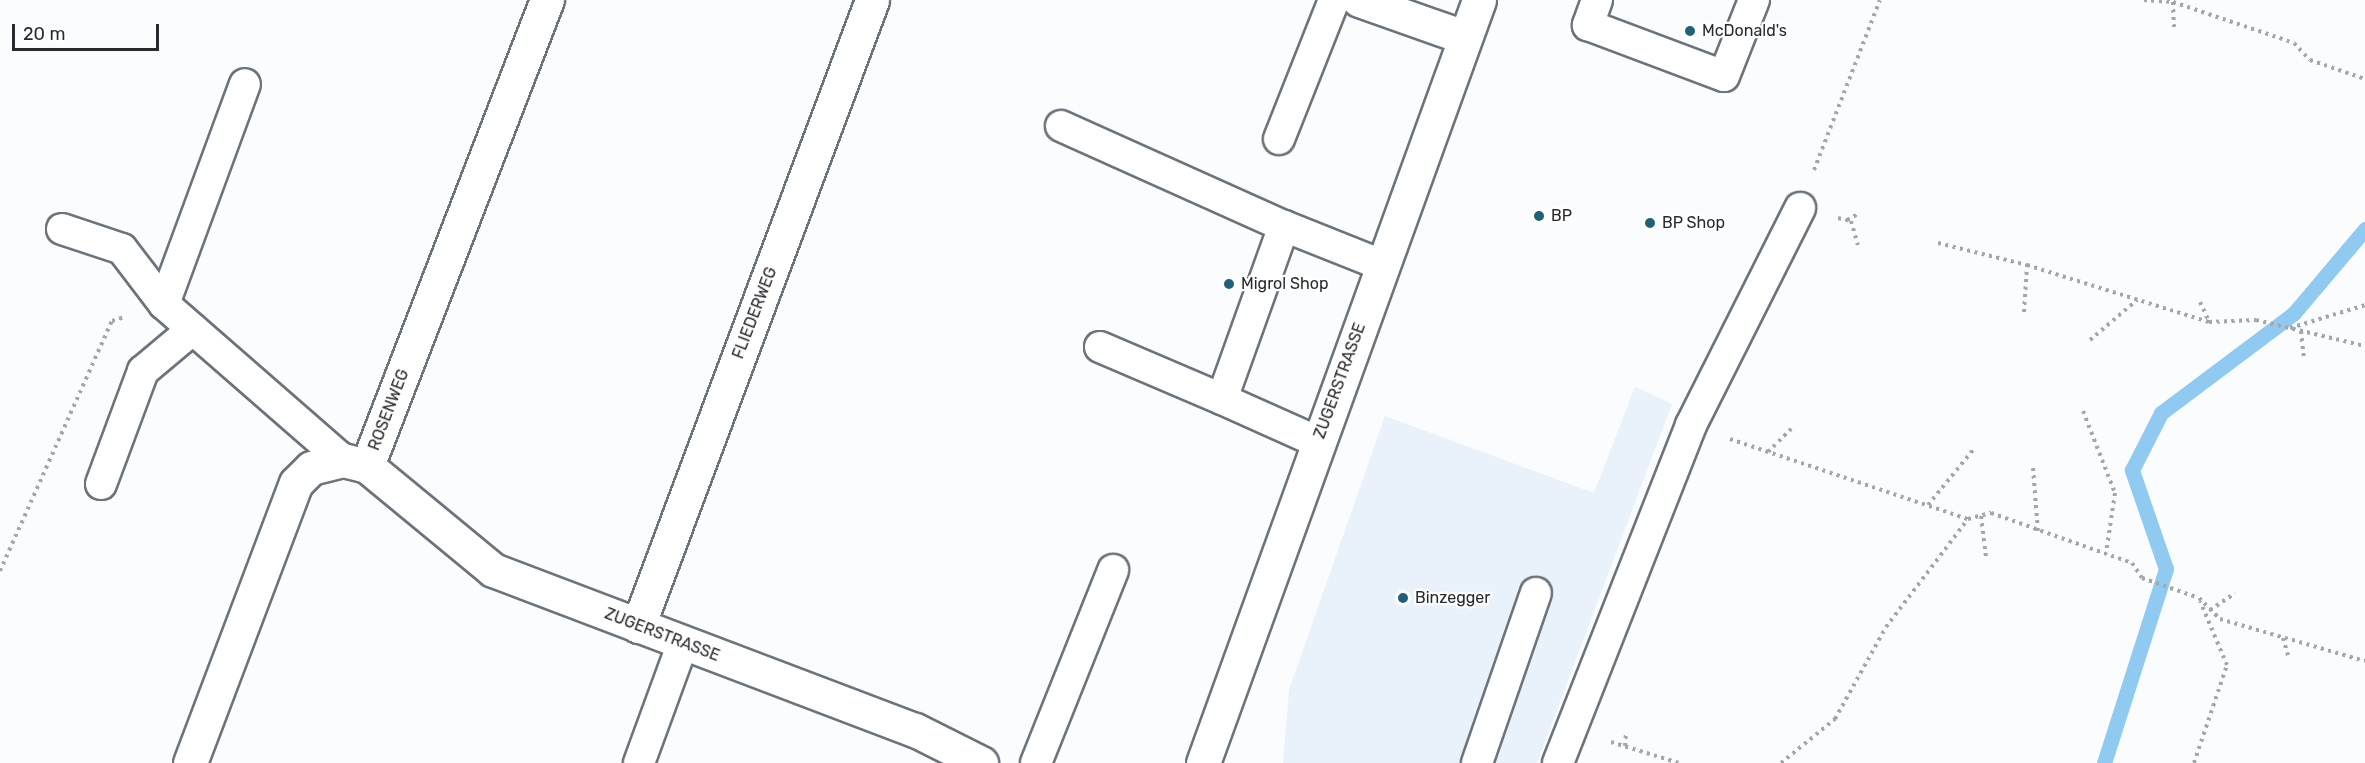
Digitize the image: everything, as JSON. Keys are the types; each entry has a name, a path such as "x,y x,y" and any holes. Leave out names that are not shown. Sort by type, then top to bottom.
{"street":[{"name":"ROSENWEG","path":"355,463 547,0"},
{"name":"FLIEDERWEG","path":"638,626 872,0"},
{"path":"1359,0 1464,38"},
{"name":"ZUGERSTRASSE","path":"1203,763 1479,0"},
{"name":"ZUGERSTRASSE","path":"355,463 493,570 915,730 965,759"},
{"path":"189,763 296,483 311,468 355,463"}],"lane":[{"path":"1279,139 1334,0"},
{"path":"1597,0 1588,25 1724,76 1754,0"},
{"path":"164,304 245,84"},
{"path":"1061,126 1284,226 1382,264"},
{"path":"1558,763 1691,425 1800,208"},
{"path":"1222,399 1284,226"},
{"path":"62,229 122,249 164,304 355,463"},
{"path":"102,484 143,371 193,328"},
{"path":"1100,347 1318,442"},
{"path":"1036,763 1113,570"},
{"path":"1477,763 1536,593"},
{"path":"639,763 683,643"}],"path":[{"path":"1800,208 1880,0"},
{"path":"2144,0 2173,2 2294,43 2310,60 2365,79"},
{"path":"2173,2 2174,27"},
{"path":"1858,214 1849,221 1858,245"},
{"path":"1938,243 2027,265 2209,322 2256,320 2365,346"},
{"path":"2024,312 2027,265"},
{"path":"2090,340 2137,300"},
{"path":"2200,302 2209,322"},
{"path":"0,571 112,321 164,304"},
{"path":"2287,328 2365,305"},
{"path":"2301,331 2304,360"},
{"path":"2083,411 2115,493 2106,554"},
{"path":"1691,425 1968,519 1991,513 2132,563 2142,578 2199,598 2220,619 2365,661"},
{"path":"1768,452 1791,429"},
{"path":"1927,505 1973,450"},
{"path":"2033,468 2038,531"},
{"path":"1981,516 1986,557"},
{"path":"1781,763 1835,719 1886,627 1968,519"},
{"path":"2210,610 2235,593"},
{"path":"2194,763 2227,665 2199,598"},
{"path":"2283,637 2289,659"},
{"path":"1572,729 1679,763"},
{"path":"1625,746 1626,731"}],"shaded area":[{"path":"1635,387 1672,404 1537,763 1283,763 1289,690 1385,416 1594,493"}],"waterway":[{"path":"2104,763 2166,569 2132,470 2161,413 2294,313 2365,229"}],"place":[{"name":"McDonald's","path":"1690,31"},
{"name":"BP","path":"1539,216"},
{"name":"BP Shop","path":"1650,223"},
{"name":"Migrol Shop","path":"1229,284"},
{"name":"Binzegger","path":"1403,598"}]}
